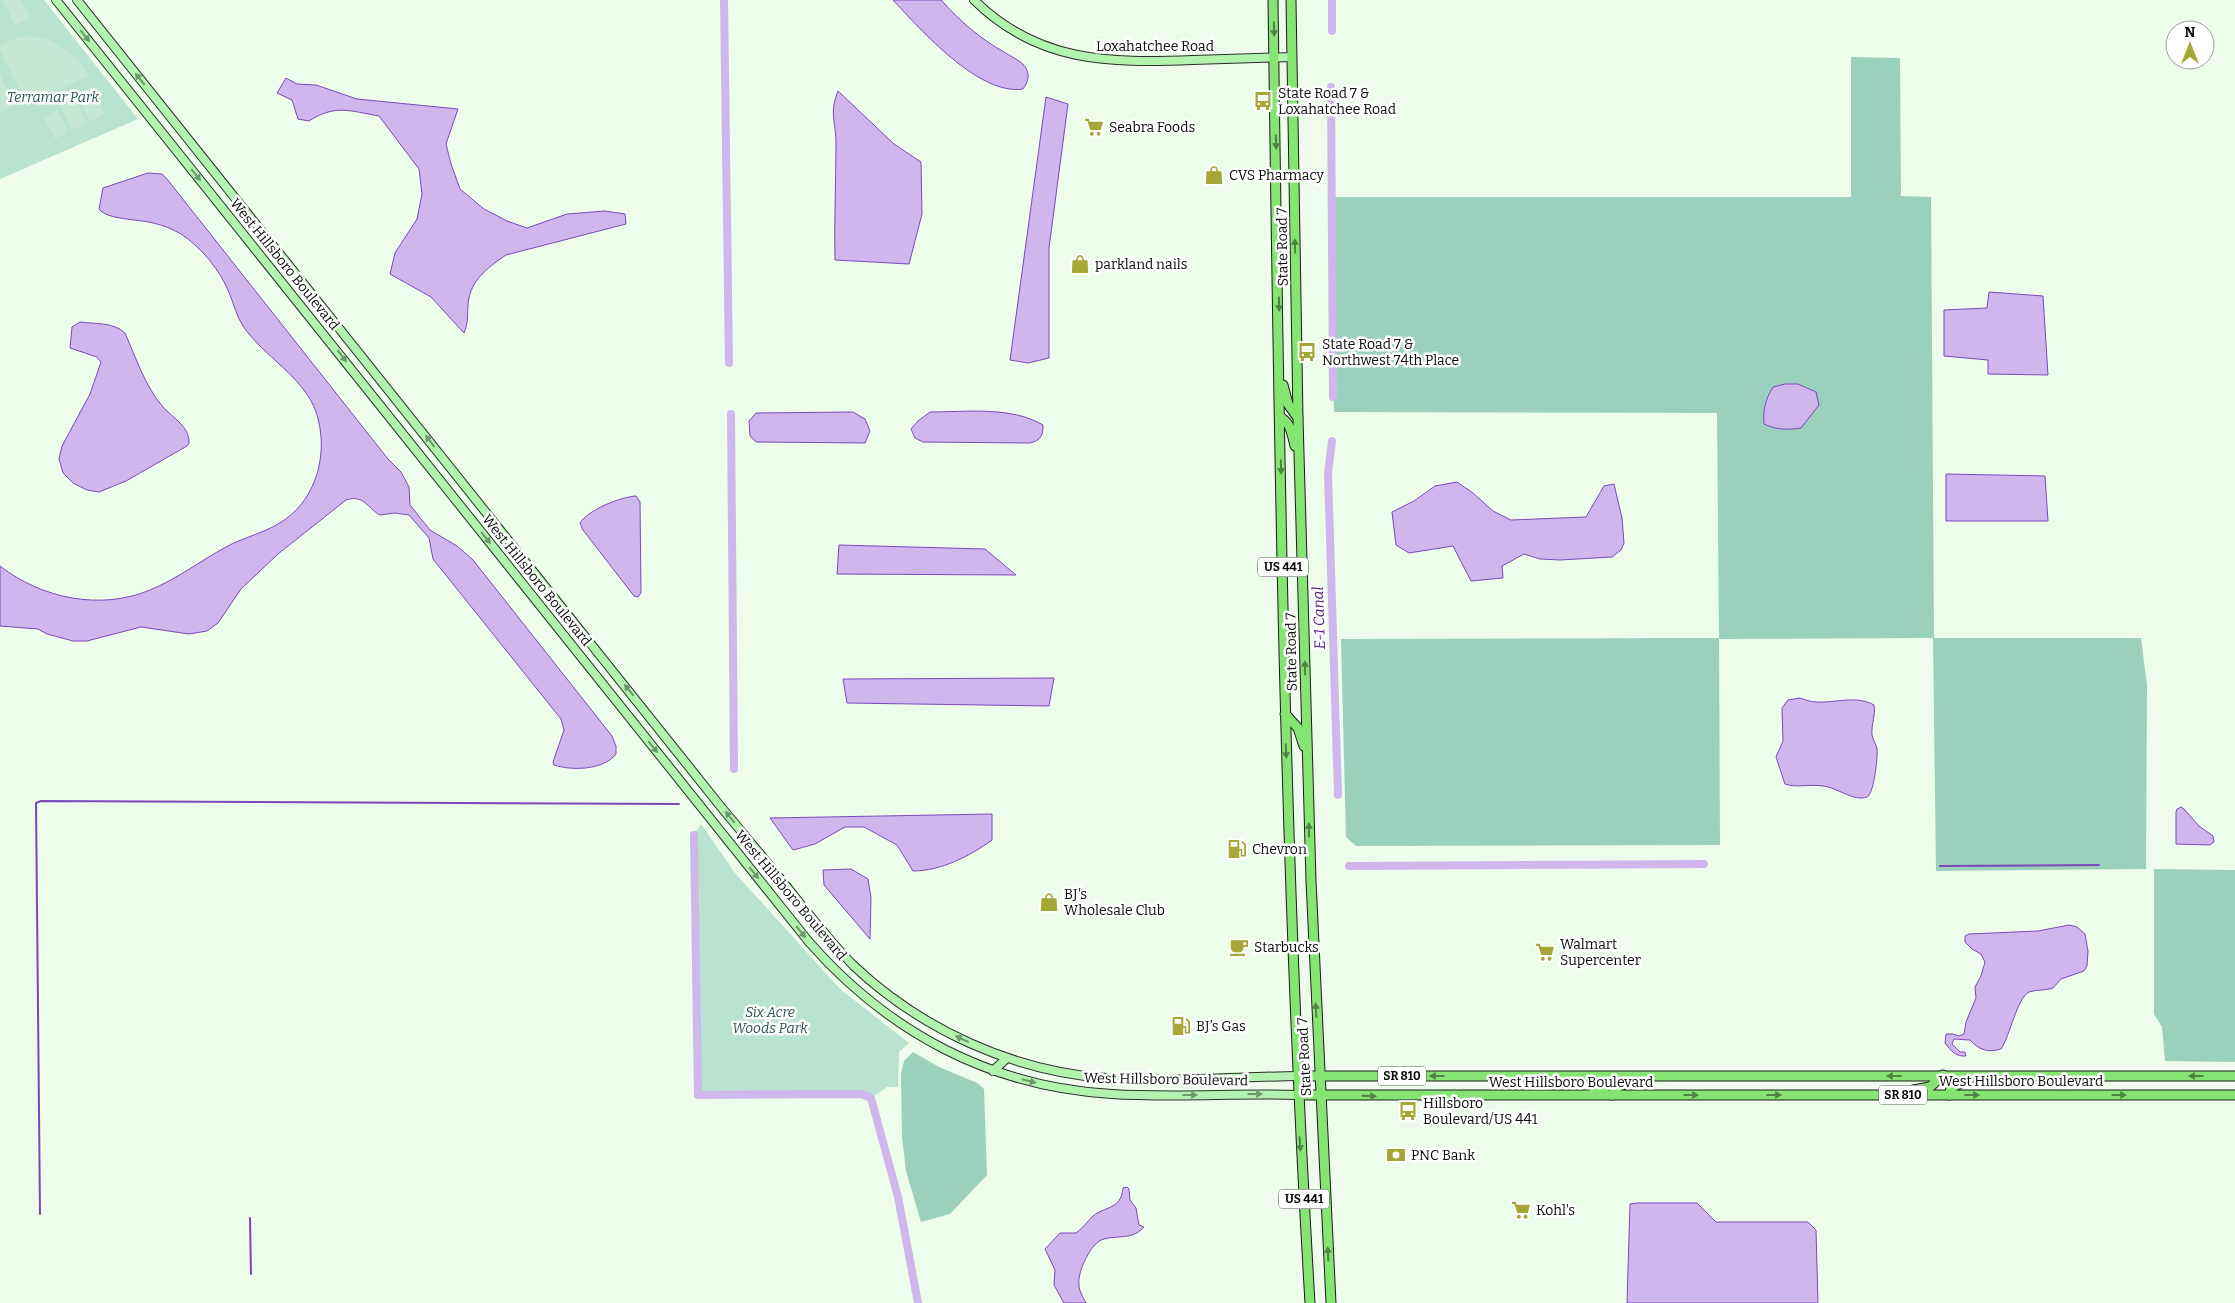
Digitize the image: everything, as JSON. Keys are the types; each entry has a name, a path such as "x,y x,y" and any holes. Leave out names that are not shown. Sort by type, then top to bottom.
{"main road":[{"name":"State Road 7","path":"1273,0 1285,714 1298,1095 1310,1303"},
{"name":"State Road 7","path":"1291,0 1298,418 1307,758 1319,1076 1331,1303"},
{"path":"1280,373 1288,404 1298,418"},
{"path":"1280,417 1286,420 1291,430 1300,463"},
{"path":"1285,714 1298,728 1307,758"},
{"path":"1876,1095 1924,1089 1933,1085 1943,1075"},
{"path":"1949,1095 1951,1088 1978,1075"},
{"name":"West Hillsboro Boulevard","path":"1298,1076 2235,1076"},
{"path":"1588,1095 1610,1085 1620,1076"},
{"path":"1612,1095 1619,1086 1650,1076"},
{"name":"West Hillsboro Boulevard","path":"1298,1095 2235,1095"}],"street":[{"name":"West Hillsboro Boulevard","path":"56,0 815,948 850,985 887,1014 935,1045 993,1071 1052,1087 1110,1094 1298,1095"},
{"name":"West Hillsboro Boulevard","path":"76,0 835,946 855,966 907,1008 951,1034 1007,1058 1062,1072 1105,1078 1298,1076"},
{"name":"Loxahatchee Road","path":"974,0 994,18 1016,32 1074,56 1105,61 1292,57"},
{"path":"993,1071 1007,1058"},
{"path":"1005,1075 1007,1058"}],"green space":[{"name":"Terramar Park","path":"0,0 44,0 138,119 0,179"},
{"path":"3,0 21,0 30,18 15,25"},
{"path":"29,36 48,40 64,48 89,75 32,103 25,101 0,50 0,45 16,38"},
{"path":"1851,57 1900,58 1901,196 1931,197 1934,638 2141,638 2147,685 2146,869 1936,871 1933,638 1719,639 1720,845 1356,846 1346,837 1341,639 1719,638 1717,413 1334,412 1329,197 1851,197"},
{"path":"0,75 15,105 0,112"},
{"path":"91,87 105,114 90,122 77,94"},
{"path":"74,95 87,123 72,130 59,103"},
{"path":"57,110 68,132 55,139 44,117"},
{"name":"Six Acre Woods Park","path":"701,824 735,873 840,989 909,1043 899,1052 898,1087 887,1087 871,1098 861,1094 698,1095 694,835"},
{"path":"2154,869 2235,870 2235,1062 2165,1061 2162,1027 2154,1014"},
{"path":"913,1052 939,1067 977,1083 984,1089 987,1175 950,1214 921,1222 906,1171 902,1137 901,1074 904,1061"}],"shaded area":[{"path":"893,0 941,0 978,35 1024,65 1028,76 1023,89 1006,88 988,82 970,72 934,43"},
{"path":"286,78 297,84 316,85 357,99 458,109 446,144 460,189 484,209 507,221 527,228 567,214 605,211 625,214 626,224 506,255 488,268 474,284 469,298 467,323 464,333 431,297 390,274 395,253 417,219 422,194 419,169 379,116 343,110 327,112 309,121 298,119 292,100 277,93"},
{"path":"838,91 894,144 921,162 922,214 909,264 835,260 836,144 833,112"},
{"path":"1046,97 1068,104 1049,248 1049,358 1028,363 1010,360"},
{"path":"148,173 162,174 167,179 388,459 401,472 409,487 410,505 430,530 457,546 473,560 612,736 616,746 616,754 611,759 587,768 570,768 554,765 553,762 564,730 561,719 433,559 429,538 409,515 395,513 380,515 357,499 346,500 278,554 241,589 218,623 207,631 189,634 141,627 87,641 73,641 47,634 38,629 0,626 0,566 34,586 72,598 111,600 131,596 160,586 226,547 278,524 291,515 302,503 316,475 320,460 320,428 310,399 293,377 251,337 243,326 222,277 210,261 189,240 171,229 153,223 109,215 99,209 103,188"},
{"path":"1989,292 2043,296 2048,375 1988,374 1988,360 1944,356 1944,310 1987,308"},
{"path":"80,322 110,325 125,333 141,372 151,390 163,407 184,427 189,437 187,446 126,481 99,492 87,490 73,483 63,473 59,459 62,446 90,394 101,362 97,357 70,348 72,327"},
{"path":"1785,384 1798,384 1816,392 1819,405 1801,428 1782,429 1764,424 1765,405 1770,392 1773,387"},
{"path":"988,411 1017,415 1043,425 1043,432 1039,439 1030,443 923,442 915,438 911,429 930,412"},
{"path":"853,412 865,419 870,431 865,443 756,442 750,436 749,421 756,413"},
{"path":"1946,474 2045,476 2048,521 1946,521"},
{"path":"1457,482 1493,511 1511,520 1586,517 1604,486 1614,484 1622,518 1624,543 1621,550 1612,557 1560,560 1540,559 1524,554 1502,566 1503,578 1471,581 1453,546 1409,553 1396,545 1392,512 1414,501 1435,486"},
{"path":"636,496 640,502 641,593 638,597 634,596 583,530 580,523 590,513 605,505"},
{"path":"839,545 985,549 1016,575 837,574"},
{"path":"1054,678 1049,706 847,703 843,679"},
{"path":"1800,698 1815,702 1860,700 1874,705 1872,735 1877,749 1877,759 1874,782 1867,797 1856,798 1823,786 1794,786 1785,784 1776,757 1783,741 1782,708 1788,700"},
{"path":"2181,807 2199,826 2213,836 2214,842 2210,845 2176,844 2176,812"},
{"path":"992,814 992,840 974,852 955,861 934,868 913,871 897,845 864,827 845,827 815,844 793,850 770,818"},
{"path":"851,869 868,879 871,898 870,939 824,885 823,870"},
{"path":"2069,925 2077,927 2085,934 2088,951 2087,966 2084,971 2061,979 2053,988 2029,992 2017,1009 2001,1049 1984,1050 1970,1040 1954,1039 1952,1044 1960,1052 1965,1052 1966,1056 1959,1056 1952,1051 1945,1043 1946,1034 1959,1036 1964,1034 1966,1022 1976,998 1975,987 1985,962 1981,954 1965,942 1965,936 1969,934 2038,931"},
{"path":"1127,1187 1130,1200 1136,1208 1139,1225 1144,1227 1135,1234 1099,1241 1090,1251 1080,1273 1080,1290 1086,1303 1064,1303 1054,1285 1055,1270 1045,1249 1060,1233 1076,1233 1093,1216 1116,1204 1122,1195 1123,1188"},
{"path":"1697,1203 1716,1222 1808,1222 1816,1230 1818,1303 1627,1303 1630,1204"}],"waterway":[{"path":"724,0 729,363"},
{"name":"E-1 Canal","path":"1332,0 1332,31"},
{"name":"E-1 Canal","path":"1331,87 1333,397"},
{"path":"731,414 734,769"},
{"name":"E-1 Canal","path":"1332,441 1328,474 1338,795"},
{"path":"40,1214 36,803 41,801 679,804"},
{"path":"694,835 698,1095 861,1094 871,1098 898,1197 918,1303"},
{"path":"1349,866 1704,864"},
{"path":"1940,866 2099,865"},
{"path":"250,1218 251,1274"}],"place":[{"name":"State Road 7 & Loxahatchee Road","path":"1263,101"},
{"name":"Seabra Foods","path":"1094,127"},
{"name":"CVS Pharmacy","path":"1214,175"},
{"name":"parkland nails","path":"1080,264"},
{"name":"State Road 7 & Northwest 74th Place","path":"1307,352"},
{"name":"Chevron","path":"1237,849"},
{"name":"BJ's Wholesale Club","path":"1049,902"},
{"name":"Starbucks","path":"1239,947"},
{"name":"Walmart Supercenter","path":"1545,952"},
{"name":"BJ’s Gas","path":"1181,1026"},
{"name":"Hillsboro Boulevard/US 441","path":"1408,1111"},
{"name":"PNC Bank","path":"1396,1155"},
{"name":"Kohl's","path":"1521,1210"}]}
